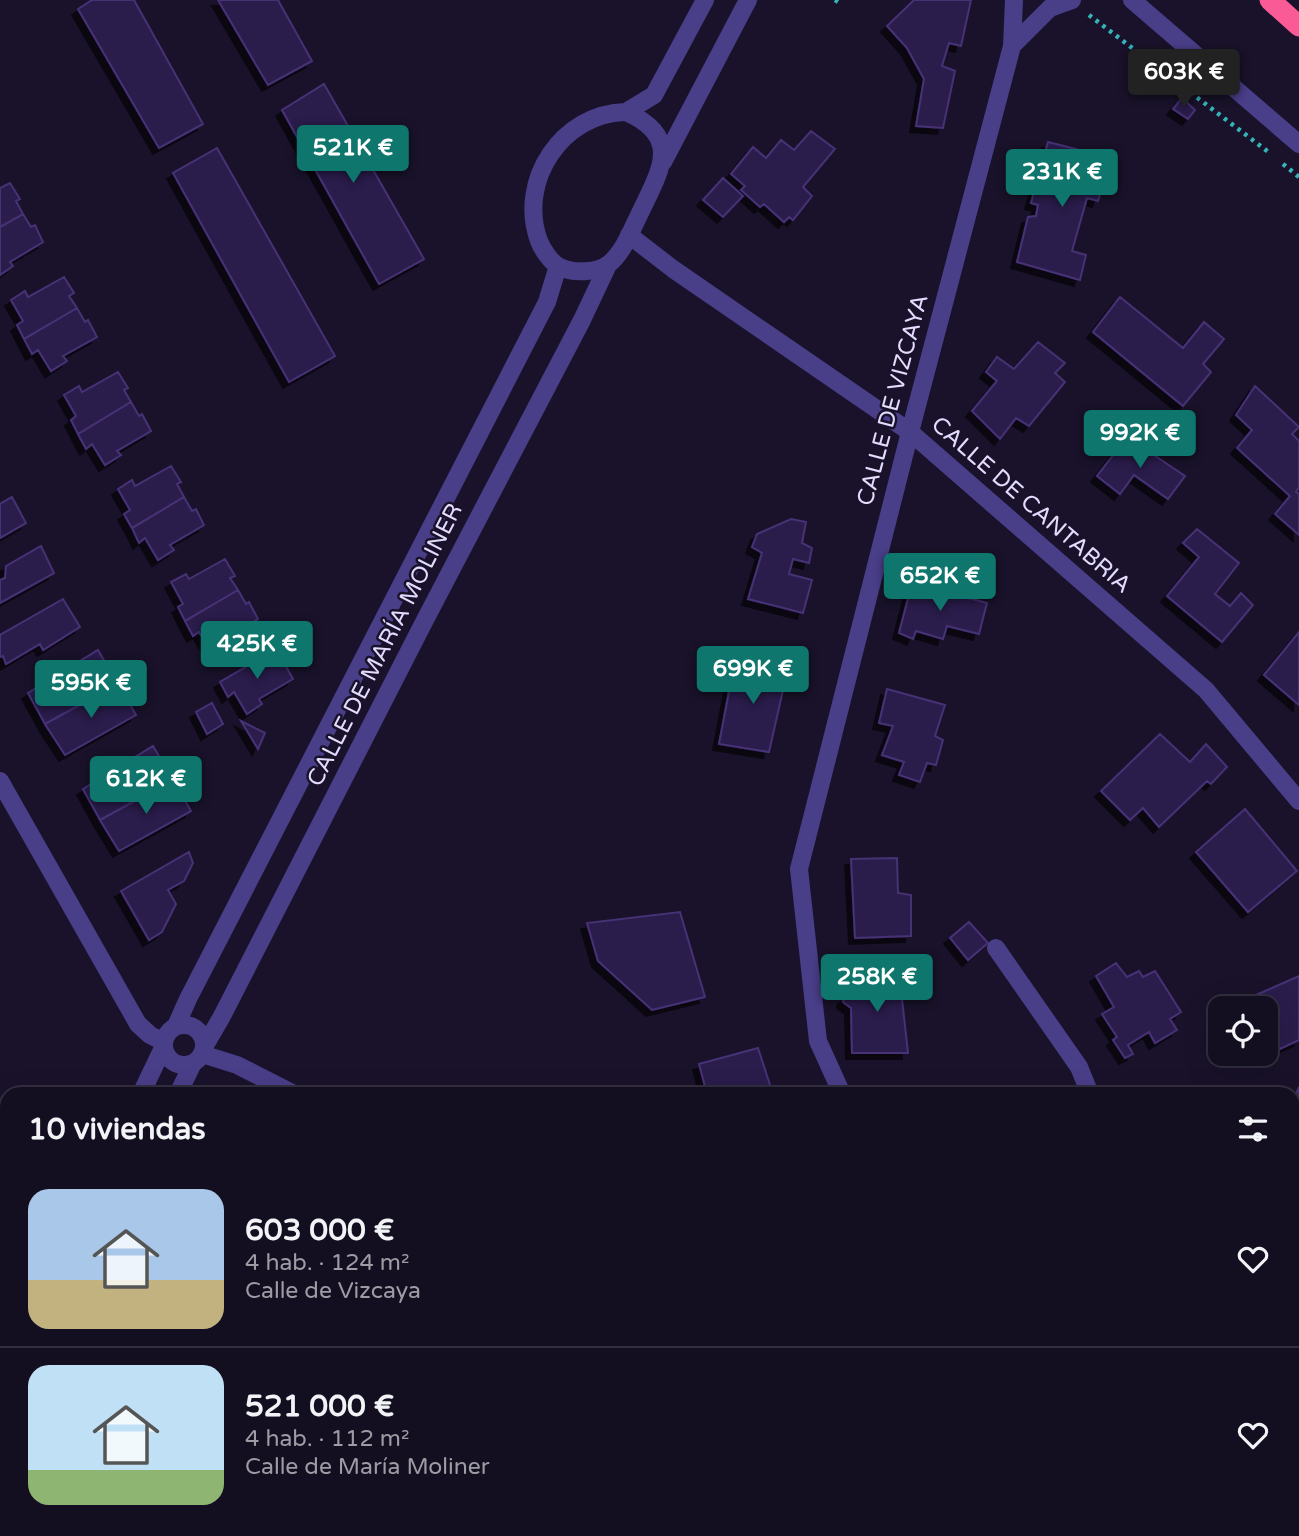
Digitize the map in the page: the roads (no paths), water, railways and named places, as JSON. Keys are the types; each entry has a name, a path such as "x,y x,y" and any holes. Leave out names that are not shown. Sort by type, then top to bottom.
{"highway":[{"path":"1270,0 1299,26"}],"street":[{"path":"626,113 654,95 705,0"},
{"path":"663,162 660,143 653,128 626,113 610,113 585,121 558,142 540,172 533,208 539,242 548,256 558,266 573,271 590,271 608,265 629,235 663,162 748,0"},
{"name":"CALLE DE VIZCAYA","path":"839,1087 818,1041 799,869 1012,46 1014,0"},
{"path":"1132,0 1299,144"},
{"path":"1012,46 1050,8 1074,8"},
{"name":"CALLE DE CANTABRIA","path":"629,235 673,269 910,432 1206,690 1299,801"},
{"name":"CALLE DE MARÍA MOLINER","path":"182,1087 221,1018 608,265"},
{"name":"CALLE DE MARÍA MOLINER","path":"144,1087 166,1035 176,1026 547,302 558,266"},
{"path":"0,781 138,1024 164,1045 165,1054 174,1064 181,1066 200,1055 204,1040 196,1029 190,1026 176,1026"},
{"path":"996,948 1079,1067 1087,1087"},
{"path":"200,1055 237,1065 279,1087"}]}
